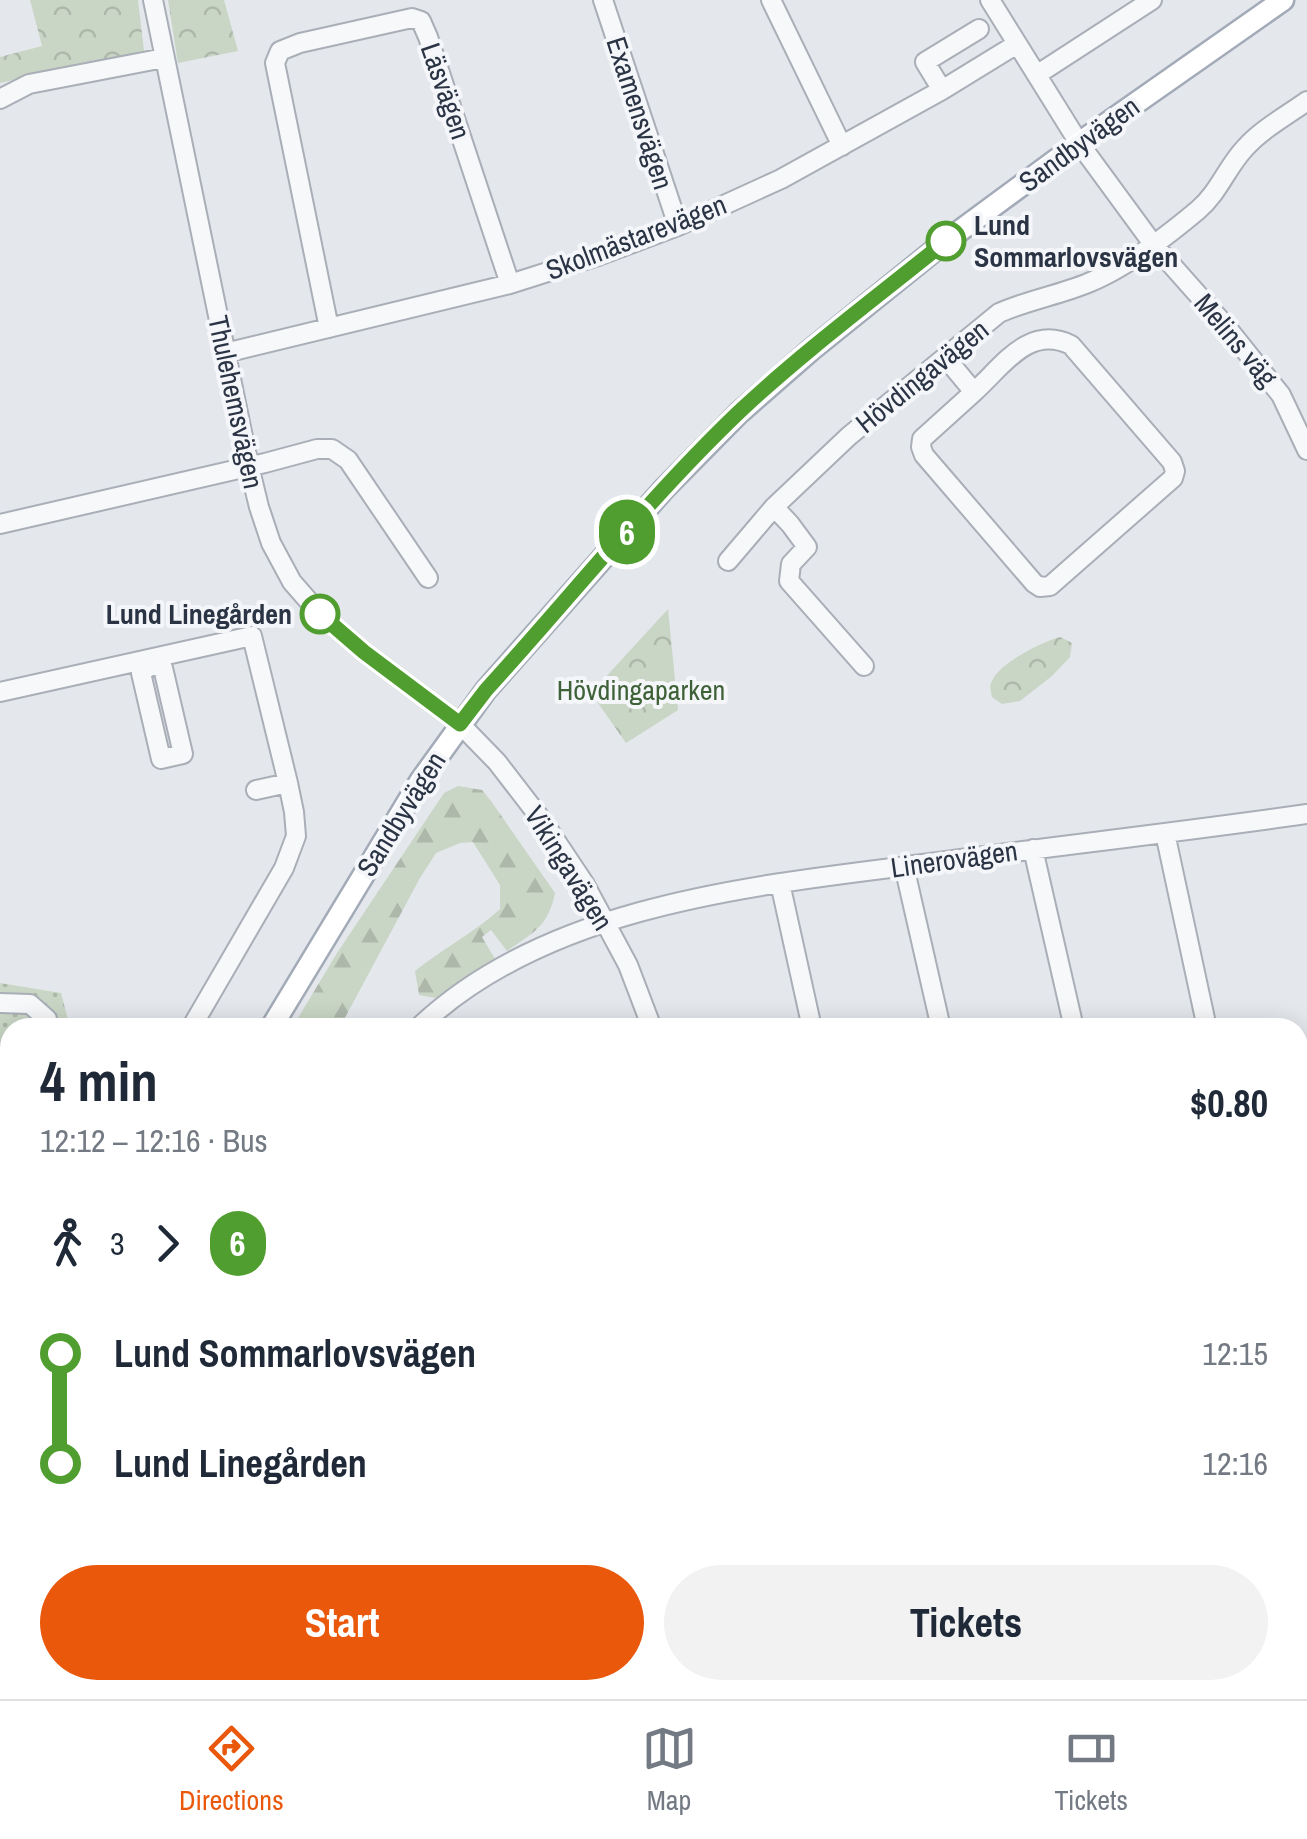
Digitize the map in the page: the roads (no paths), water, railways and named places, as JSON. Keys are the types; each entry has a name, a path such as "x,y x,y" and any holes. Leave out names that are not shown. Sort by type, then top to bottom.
{"main road":[{"name":"Sandbyvägen","path":"277,1018 421,780 460,724 664,489 739,412 810,350 1079,142 1283,0"}],"street":[{"name":"Thulehemsvägen","path":"153,0 249,466 271,543 302,596 320,614 460,724"},
{"name":"Examensvägen","path":"603,0 678,226"},
{"path":"771,0 842,146"},
{"name":"Melins väg","path":"990,0 1079,142 1153,244 1268,376 1307,450"},
{"path":"1038,74 1152,0"},
{"name":"Läsvägen","path":"329,328 276,63 280,50 300,43 412,18 421,21 510,284"},
{"path":"942,90 925,62 980,29"},
{"name":"Skolmästarevägen","path":"225,353 510,284 678,226 781,180 1017,44"},
{"path":"0,98 29,84 164,58"},
{"name":"Hövdingavägen","path":"728,561 774,507 848,436 1000,313 1109,274 1153,244 1210,198 1242,150 1307,101"},
{"path":"1038,339 1062,341 1071,346 1172,462 1175,471 1172,478 1050,586 1040,587 921,447 922,438 974,392 1026,344 1038,339"},
{"path":"945,357 974,392"},
{"path":"0,524 317,448 336,450 362,478 428,578"},
{"path":"774,507 807,548 791,564 789,581 864,666"},
{"path":"0,692 150,662 252,636 288,783 296,836 290,854 197,1018"},
{"path":"150,662 163,668 183,754 161,759 141,673 150,662"},
{"name":"Vikingavägen","path":"460,724 497,762 584,884 628,964 648,1018"},
{"path":"256,790 288,783"},
{"name":"Linerovägen","path":"429,1018 448,1000 490,974 546,946 658,906 780,883 1307,814"},
{"path":"1165,833 1204,1018"},
{"path":"1033,849 1072,1018"},
{"path":"904,866 939,1018"},
{"path":"780,883 810,1018"},
{"path":"0,1003 30,1004 46,1018"}],"place":[{"name":"Lund Sommarlovsvägen","path":"946,241"},
{"name":"Lund Linegården","path":"320,614"}],"park label":[{"name":"Hövdingaparken","path":"641,690"}]}
